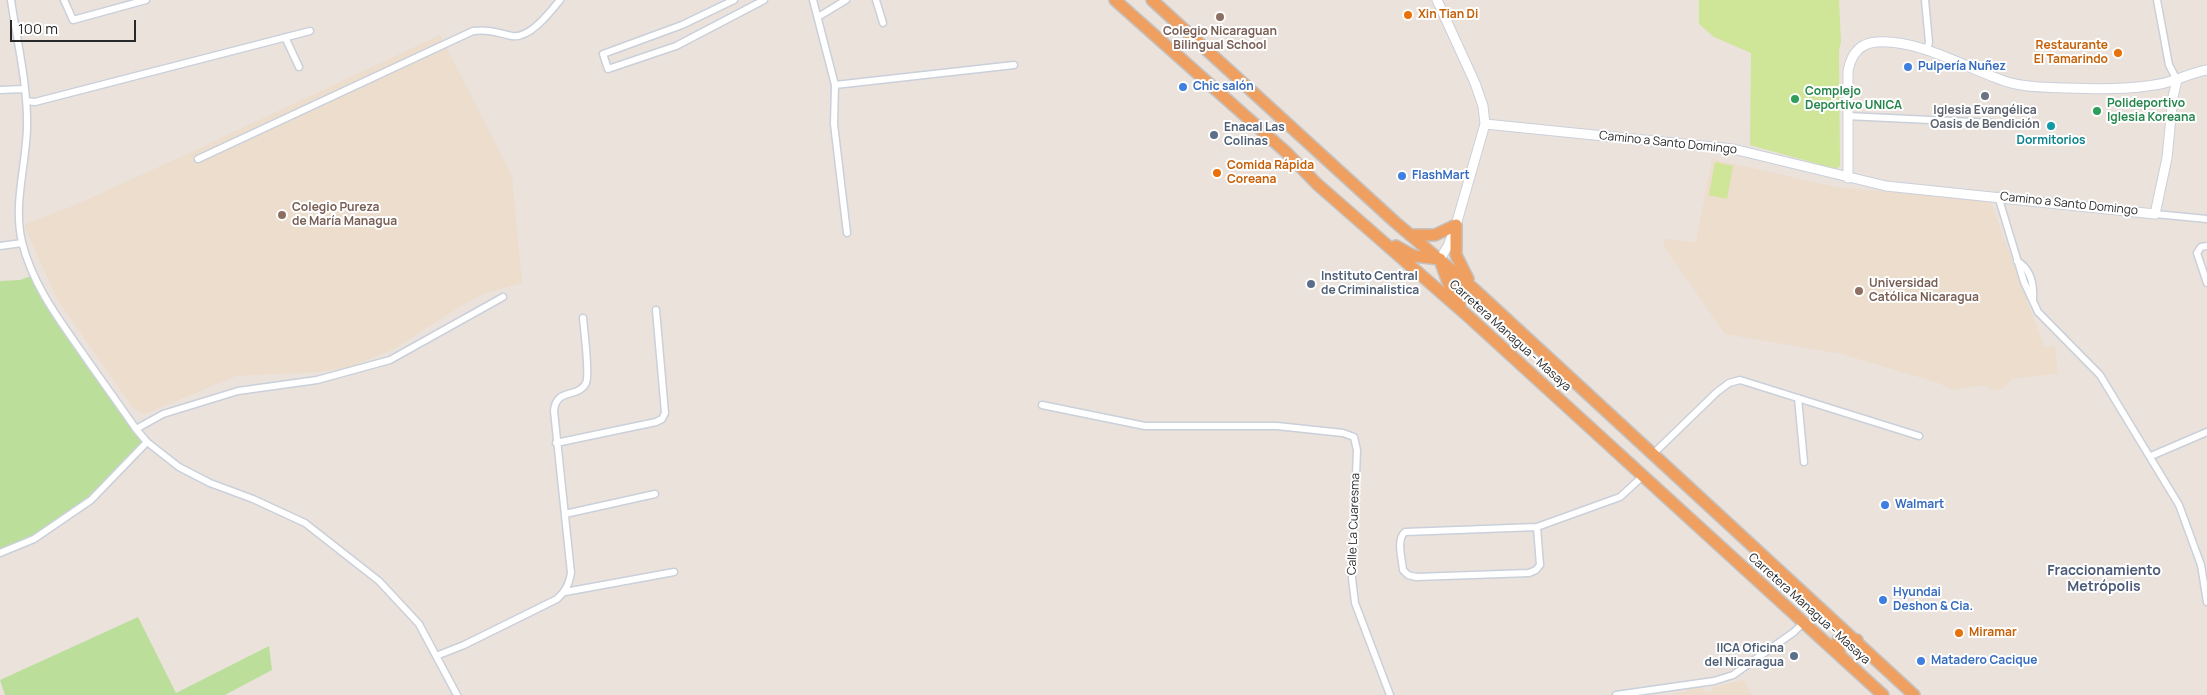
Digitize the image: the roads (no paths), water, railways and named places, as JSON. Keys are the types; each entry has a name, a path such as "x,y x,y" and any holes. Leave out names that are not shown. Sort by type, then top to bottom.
{"highway":[{"name":"Carretera Managua - Masaya","path":"1115,0 1287,153 1317,184 1469,317 1884,695"},
{"name":"Carretera Managua - Masaya","path":"1152,0 1410,234 1475,290 1829,617 1857,640 1914,695"},
{"path":"1317,184 1328,186 1396,247 1414,256 1440,259 1450,288 1469,317"},
{"path":"1410,234 1435,236 1456,225 1456,255 1475,290"},
{"path":"1818,635 1831,632 1829,617"},
{"path":"1840,656 1837,645 1838,640 1845,638 1857,640"}],"street":[{"path":"10,0 26,101 27,129 18,224 22,242 34,275 51,308 147,442 179,467 210,483 253,499 305,523 379,581 418,624 457,695"},
{"path":"64,0 73,20 146,0"},
{"path":"198,160 473,31 487,29 514,36 522,33 544,20 560,0"},
{"path":"734,0 682,25 603,54 608,68 676,46 764,0"},
{"path":"813,0 835,85 834,124 847,233"},
{"path":"818,17 846,0"},
{"path":"876,0 883,23"},
{"path":"1437,0 1475,83 1483,106 1485,124 1456,225 1448,246 1440,259"},
{"path":"1926,0 1929,42 1927,51"},
{"path":"2157,0 2169,65 2177,80"},
{"path":"26,101 34,102 310,30"},
{"path":"285,37 299,67"},
{"path":"1848,178 1848,71 1854,52 1865,44 1877,42 1898,44 1927,51 1955,60 2011,83 2030,87 2119,89 2177,80 2192,73 2207,70"},
{"path":"835,85 1014,66"},
{"name":"Camino a Santo Domingo","path":"1485,124 1733,149 1886,186 1998,196 2155,214 2167,158 2172,97 2177,80"},
{"path":"0,90 25,88"},
{"path":"1847,116 1993,123"},
{"path":"1998,196 2016,261 2038,312 2100,375 2151,456 2179,505 2201,565 2207,602"},
{"path":"2155,214 2207,219"},
{"path":"0,246 22,242"},
{"path":"2207,246 2201,247 2197,253 2207,283"},
{"path":"136,429 163,414 238,391 317,380 390,360 503,297"},
{"path":"556,443 656,422 662,419 665,413 656,310"},
{"path":"565,592 571,573 556,443 554,404 558,398 581,389 587,379 583,318"},
{"path":"1654,454 1717,392 1729,383 1740,380 1919,436"},
{"path":"1798,398 1804,462"},
{"name":"Calle La Cuaresma","path":"1042,405 1145,426 1277,426 1343,433 1354,438 1358,450 1352,578 1355,603 1390,695"},
{"path":"2151,456 2168,447 2207,432"},
{"path":"0,553 34,539 91,500 147,442"},
{"path":"1537,527 1540,565 1536,570 1529,573 1416,577 1408,575 1403,570 1400,540 1405,532 1537,527 1620,497 1643,476"},
{"path":"565,514 655,494"},
{"path":"436,656 464,645 548,603 565,592 674,572"},
{"path":"1616,695 1714,681 1733,674 1794,632 1804,622"}],"place":[{"name":"Xin Tian Di","path":"1408,15"},
{"name":"Colegio Nicaraguan Bilingual School","path":"1220,17"},
{"name":"Restaurante El Tamarindo","path":"2118,53"},
{"name":"Pulpería Nuñez","path":"1908,67"},
{"name":"Chic salón","path":"1183,87"},
{"name":"Iglesia Evangélica Oasis de Bendición","path":"1985,96"},
{"name":"Complejo Deportivo UNICA","path":"1795,99"},
{"name":"Polideportivo Iglesia Koreana","path":"2097,111"},
{"name":"Dormitorios","path":"2051,126"},
{"name":"Enacal Las Colinas","path":"1214,135"},
{"name":"Comida Rápida Coreana","path":"1217,173"},
{"name":"FlashMart","path":"1402,176"},
{"name":"Colegio Pureza de María Managua","path":"282,215"},
{"name":"Instituto Central de Criminalistica","path":"1311,284"},
{"name":"Universidad Católica Nicaragua","path":"1859,291"},
{"name":"Walmart","path":"1885,505"},
{"name":"Hyundai Deshon & Cia.","path":"1883,600"},
{"name":"Miramar","path":"1959,633"},
{"name":"IICA Oficina del Nicaragua","path":"1794,656"},
{"name":"Matadero Cacique","path":"1921,661"}],"district":[{"name":"Fraccionamiento Metrópolis","path":"2104,580"}]}
